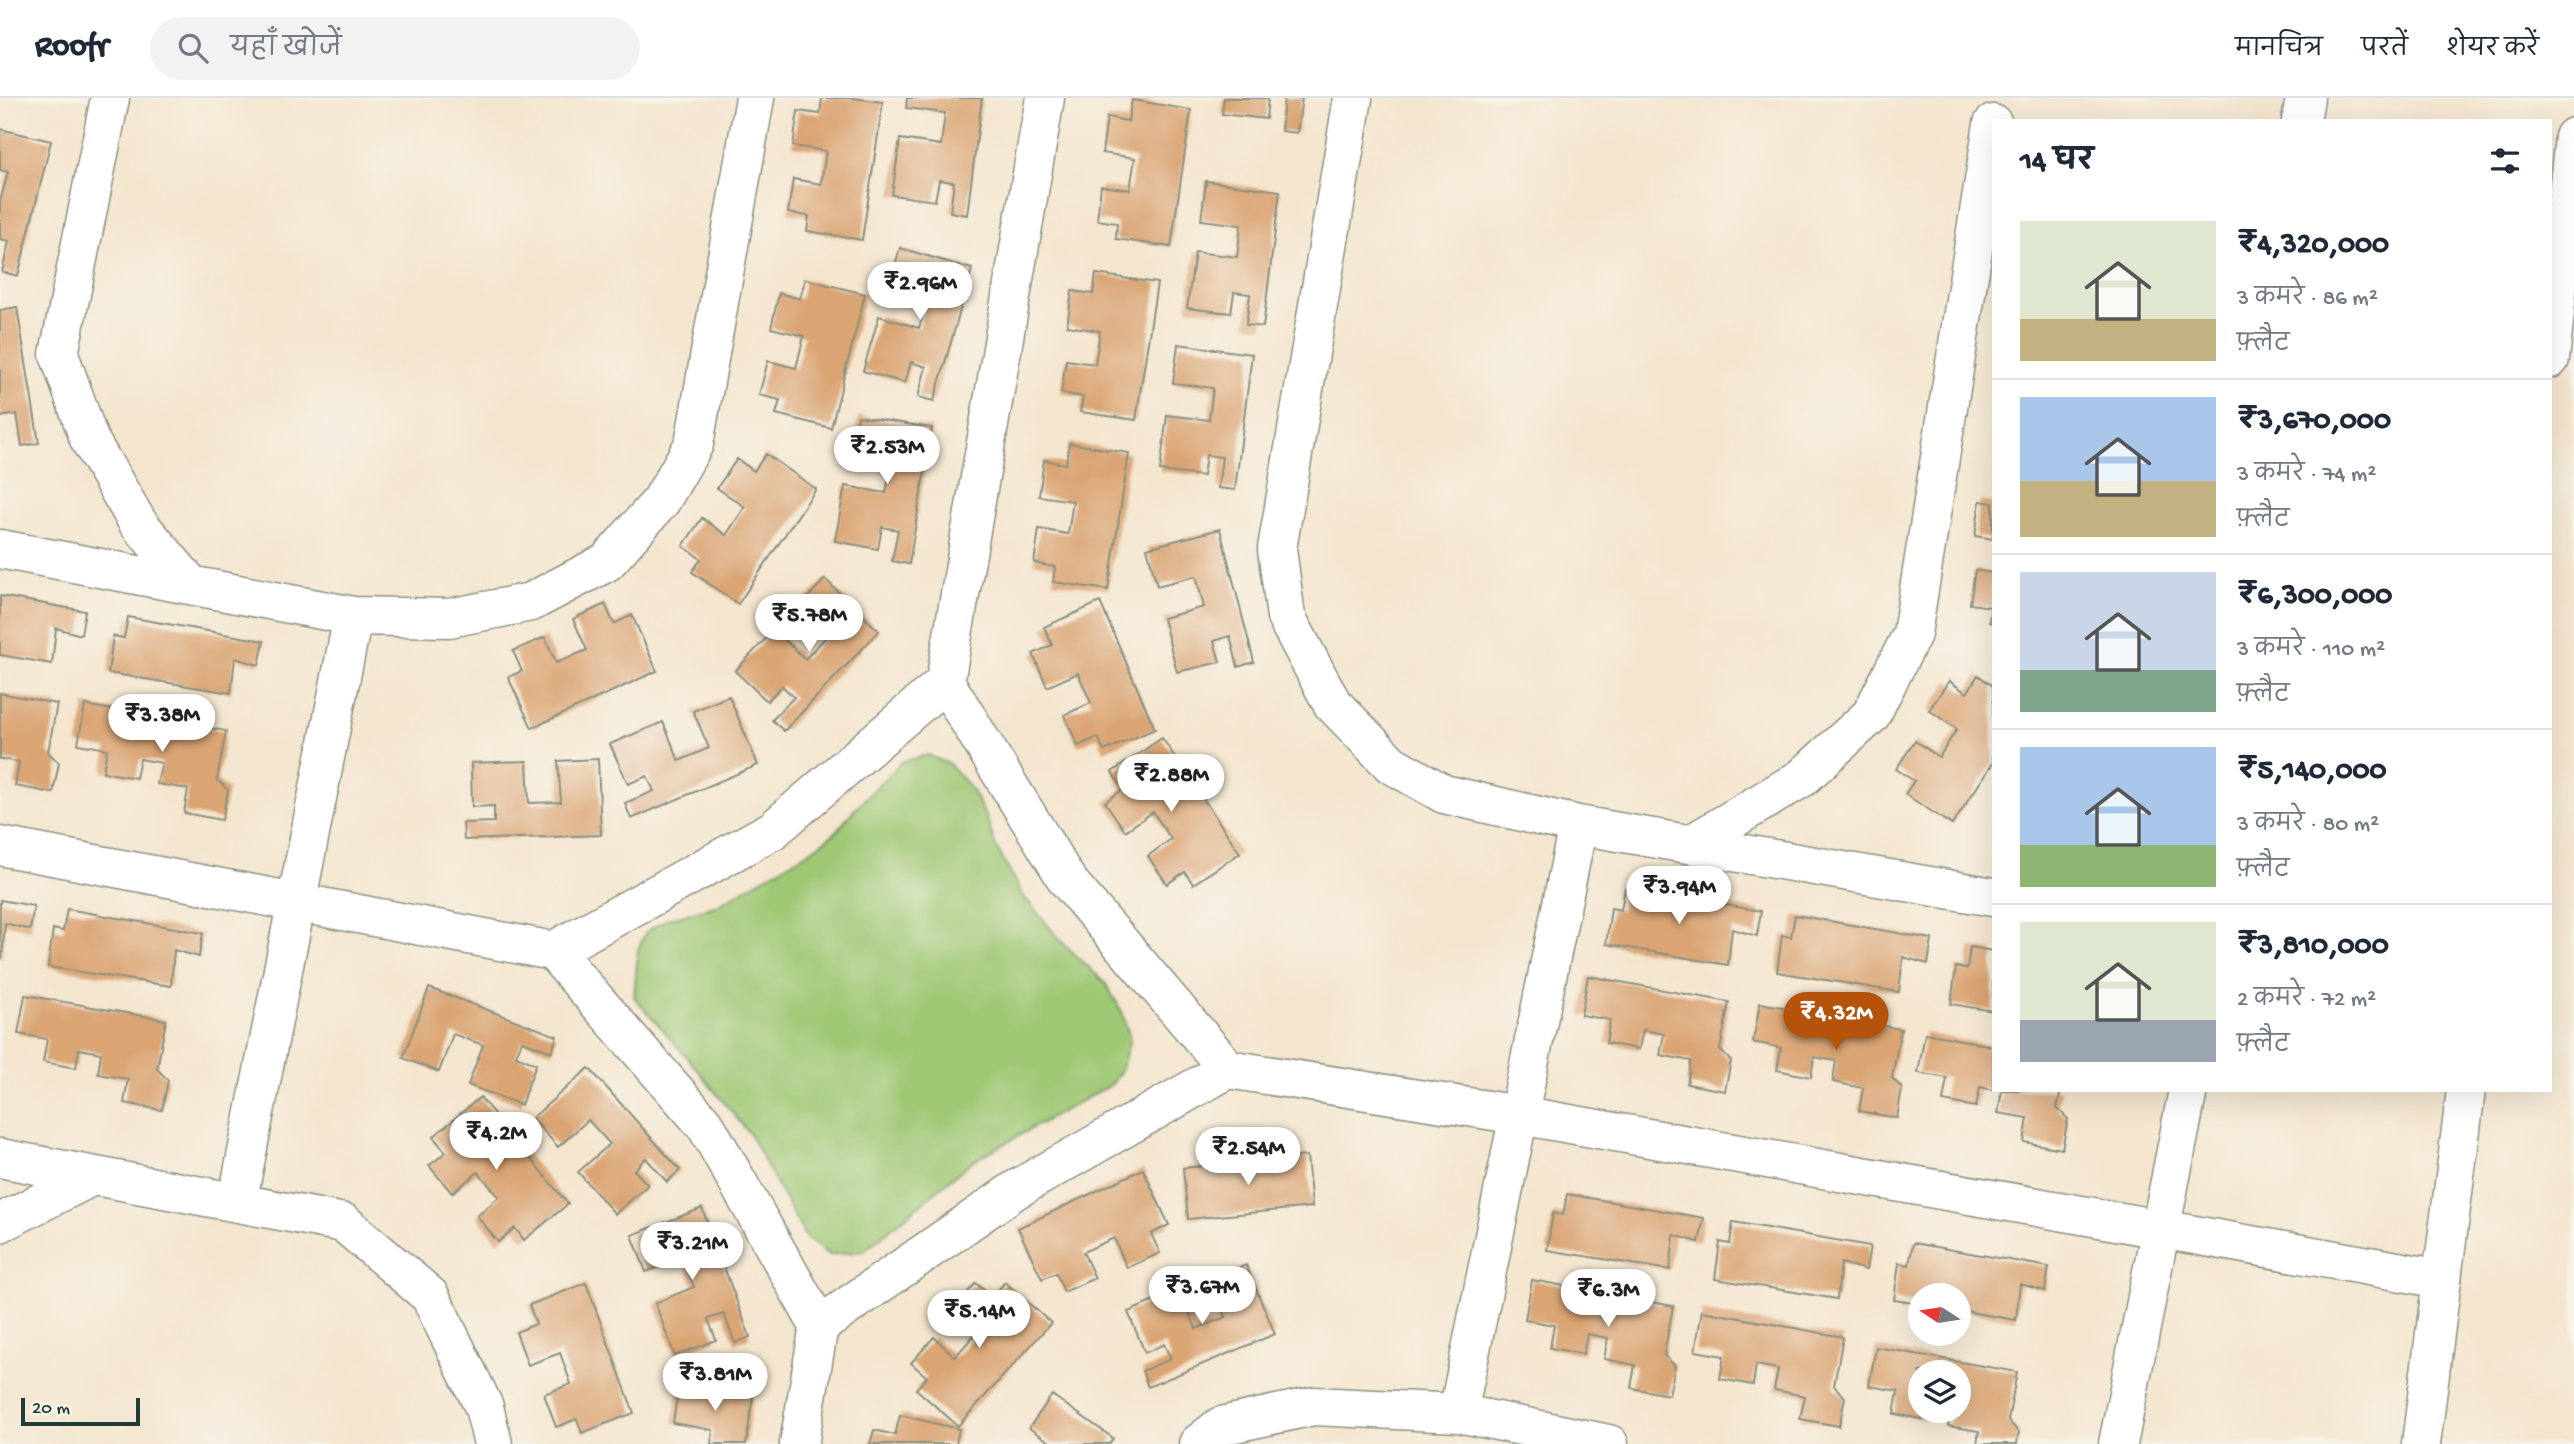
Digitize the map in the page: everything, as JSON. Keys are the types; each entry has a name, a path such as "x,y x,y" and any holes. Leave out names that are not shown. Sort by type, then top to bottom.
{"street":[{"path":"110,98 59,354 89,439 138,523 191,585"},
{"path":"0,549 353,616 449,618 531,602 607,562 661,501 694,444 755,98"},
{"path":"553,951 773,830 945,682 1045,98"},
{"path":"1353,98 1277,549 1286,617 1332,703 1391,764 1444,794 1577,825 1992,897"},
{"path":"1994,119 1997,98"},
{"path":"2301,119 2305,98"},
{"path":"1691,844 1802,778 1871,715 1912,634 1992,134"},
{"path":"2552,340 2574,136"},
{"path":"237,1203 353,616"},
{"path":"945,682 1067,880 1228,1069"},
{"path":"1458,1413 1577,825"},
{"path":"0,846 553,951 706,1126 819,1326 799,1444"},
{"path":"819,1326 1015,1190 1228,1069 1518,1115 2442,1279"},
{"path":"2118,1444 2188,1092"},
{"path":"2421,1444 2466,1092"},
{"path":"0,1158 344,1223 430,1296 484,1407 493,1444"},
{"path":"0,1223 93,1176"},
{"path":"1198,1444 1221,1426 1314,1406 1458,1413 1571,1440 1609,1444"}],"green space":[{"path":"928,755 949,764 971,789 986,817 996,847 1023,896 1063,943 1105,983 1122,1012 1130,1039 1121,1070 1112,1084 971,1162 864,1251 829,1255 806,1238 749,1133 634,997 638,949 646,932 667,919 715,906 809,852 835,833 901,762"}],"building":[{"path":"822,98 883,102 862,240 807,231 809,216 788,213 793,179 821,184 826,151 793,146 798,111 820,114"},
{"path":"907,98 982,98 967,215 950,212 954,182 939,180 935,201 892,195 900,139 941,145 945,113 906,108"},
{"path":"1224,98 1268,98 1266,119 1222,114"},
{"path":"1284,98 1302,98 1297,133 1281,131"},
{"path":"1132,100 1191,110 1171,247 1116,239 1117,223 1097,220 1101,186 1130,190 1135,158 1102,153 1107,117 1128,121"},
{"path":"0,129 51,141 18,276 2,272 9,241 0,239 0,202 8,172 0,170"},
{"path":"1206,181 1280,191 1263,327 1246,325 1250,294 1234,292 1231,313 1187,308 1195,252 1237,257 1241,225 1201,220"},
{"path":"900,248 972,269 934,401 918,397 926,367 911,362 905,383 863,371 879,316 919,328 928,297 889,286"},
{"path":"1096,274 1157,283 1136,420 1080,412 1083,397 1061,393 1066,360 1095,364 1100,331 1067,326 1072,291 1093,294"},
{"path":"805,279 865,294 831,428 776,414 780,400 759,395 768,361 796,368 804,336 771,328 779,293 800,299"},
{"path":"17,307 39,443 22,446 17,414 0,417 0,310"},
{"path":"1178,344 1252,354 1235,490 1218,488 1222,457 1206,455 1203,476 1160,471 1167,415 1209,420 1213,388 1173,383"},
{"path":"858,416 932,428 909,564 892,561 898,530 882,527 878,549 835,541 845,486 886,493 892,461 852,455"},
{"path":"1069,443 1129,453 1108,590 1053,582 1055,567 1034,563 1039,529 1068,534 1073,501 1039,496 1044,460 1066,464"},
{"path":"766,454 816,489 738,604 692,572 701,559 683,546 702,518 726,535 745,507 717,488 737,459 754,471"},
{"path":"1980,501 1992,503 1992,539 1975,536"},
{"path":"1220,529 1254,662 1238,667 1230,636 1214,641 1220,662 1177,672 1163,618 1204,607 1196,576 1157,586 1147,548"},
{"path":"1975,570 1992,573 1992,623 1989,622 1991,607 1970,604"},
{"path":"825,579 879,631 784,731 772,720 794,697 782,686 767,701 735,671 774,630 805,659 827,636 798,608"},
{"path":"0,596 85,611 81,635 56,628 52,664 0,655"},
{"path":"1100,602 1155,729 1104,751 1098,737 1078,746 1064,715 1091,703 1078,673 1047,687 1033,654 1052,645 1044,627"},
{"path":"605,604 614,624 632,615 657,671 532,728 508,677 522,671 513,651 545,637 556,663 587,650 573,619"},
{"path":"128,617 264,641 259,665 235,658 231,693 108,673 113,636 124,638"},
{"path":"1978,675 1992,685 1992,765 1952,825 1905,794 1914,781 1896,769 1915,741 1939,757 1957,729 1929,710 1949,681 1967,693"},
{"path":"0,693 57,704 48,752 59,763 53,793 15,786 19,762 0,759"},
{"path":"729,696 758,765 631,819 625,803 654,791 647,776 628,784 610,744 663,722 679,761 709,748 693,711"},
{"path":"85,705 226,731 217,780 228,790 222,820 184,813 188,789 157,784 162,763 140,759 136,778 103,772 107,749 78,744"},
{"path":"1162,738 1240,853 1193,884 1185,872 1167,884 1148,856 1171,839 1153,812 1125,831 1105,802 1123,789 1112,772"},
{"path":"598,759 601,835 464,840 463,823 494,822 494,806 472,807 471,763 527,761 529,803 561,802 558,761"},
{"path":"1625,888 1761,911 1757,936 1732,929 1728,965 1606,944 1611,908 1621,910"},
{"path":"0,900 34,906 30,930 5,923 2,958 0,957"},
{"path":"67,909 203,933 199,957 174,950 171,986 48,967 53,929 63,931"},
{"path":"1795,915 1932,939 1928,964 1903,957 1899,992 1777,972 1782,935 1791,937"},
{"path":"1970,947 1992,951 1992,1011 1951,1004 1956,967 1967,969"},
{"path":"1588,976 1729,1002 1720,1050 1731,1061 1725,1091 1687,1084 1691,1061 1660,1055 1664,1034 1643,1030 1639,1049 1606,1043 1610,1020 1581,1015"},
{"path":"429,988 557,1036 552,1052 522,1041 516,1056 536,1064 521,1105 468,1085 483,1045 453,1034 439,1072 403,1058"},
{"path":"25,995 166,1020 157,1069 168,1080 162,1110 124,1103 128,1079 98,1074 101,1053 79,1049 76,1068 43,1062 47,1039 18,1034"},
{"path":"1760,1003 1901,1029 1892,1078 1902,1088 1897,1118 1859,1111 1863,1088 1833,1082 1836,1061 1814,1057 1811,1077 1777,1070 1781,1048 1753,1042"},
{"path":"1925,1033 1992,1046 1992,1090 1980,1087 1976,1107 1943,1101 1947,1078 1918,1073"},
{"path":"589,1068 680,1170 667,1182 646,1158 634,1170 648,1185 615,1214 578,1172 610,1144 588,1120 558,1147 532,1118"},
{"path":"2002,1092 2061,1092 2057,1108 2068,1119 2062,1149 2024,1142 2028,1118 1998,1113"},
{"path":"480,1097 568,1204 524,1240 515,1228 498,1242 477,1216 499,1197 478,1172 452,1193 429,1166 446,1152 433,1137"},
{"path":"1307,1156 1312,1207 1188,1219 1183,1168"},
{"path":"1143,1169 1169,1225 1151,1234 1160,1253 1127,1268 1114,1238 1083,1252 1095,1278 1064,1292 1056,1273 1042,1279 1018,1228"},
{"path":"1567,1194 1704,1218 1699,1242 1674,1235 1670,1270 1547,1250 1553,1213 1563,1215"},
{"path":"702,1208 750,1337 735,1343 724,1314 708,1319 716,1340 675,1356 655,1303 694,1287 683,1258 646,1272 632,1235"},
{"path":"1733,1222 1870,1246 1866,1270 1841,1263 1837,1299 1715,1279 1720,1242 1730,1244"},
{"path":"1913,1243 2049,1267 2045,1291 2020,1284 2016,1320 1971,1312 1971,1283 1908,1283 1908,1302 1894,1300 1899,1263 1909,1265"},
{"path":"1246,1265 1275,1334 1148,1387 1142,1371 1171,1359 1164,1344 1145,1353 1128,1312 1180,1290 1196,1329 1226,1317 1210,1280"},
{"path":"1532,1280 1673,1306 1664,1355 1675,1366 1669,1395 1631,1388 1635,1365 1604,1359 1608,1338 1587,1334 1583,1354 1550,1348 1554,1325 1525,1320"},
{"path":"1005,1282 1051,1323 958,1426 916,1389 927,1377 911,1363 934,1337 955,1357 977,1332 952,1310 976,1283 992,1297"},
{"path":"586,1283 634,1413 582,1433 577,1419 556,1427 544,1394 571,1384 560,1353 528,1365 516,1332 536,1324 529,1305"},
{"path":"1702,1311 1843,1337 1834,1386 1845,1397 1839,1426 1800,1419 1805,1396 1774,1390 1778,1369 1756,1365 1753,1385 1720,1379 1724,1356 1695,1351"},
{"path":"1876,1347 1949,1360 1908,1360 1908,1417 1894,1414 1898,1391 1869,1386"},
{"path":"1971,1364 2017,1372 2008,1421 2019,1432 2017,1444 1977,1444 1979,1431 1948,1426 1949,1423 1971,1423"},
{"path":"679,1385 753,1396 746,1444 711,1444 713,1430 673,1423"},
{"path":"1052,1395 1113,1438 1109,1444 1053,1444 1029,1428"},
{"path":"900,1415 959,1429 956,1444 870,1444 874,1430 895,1435"}]}
